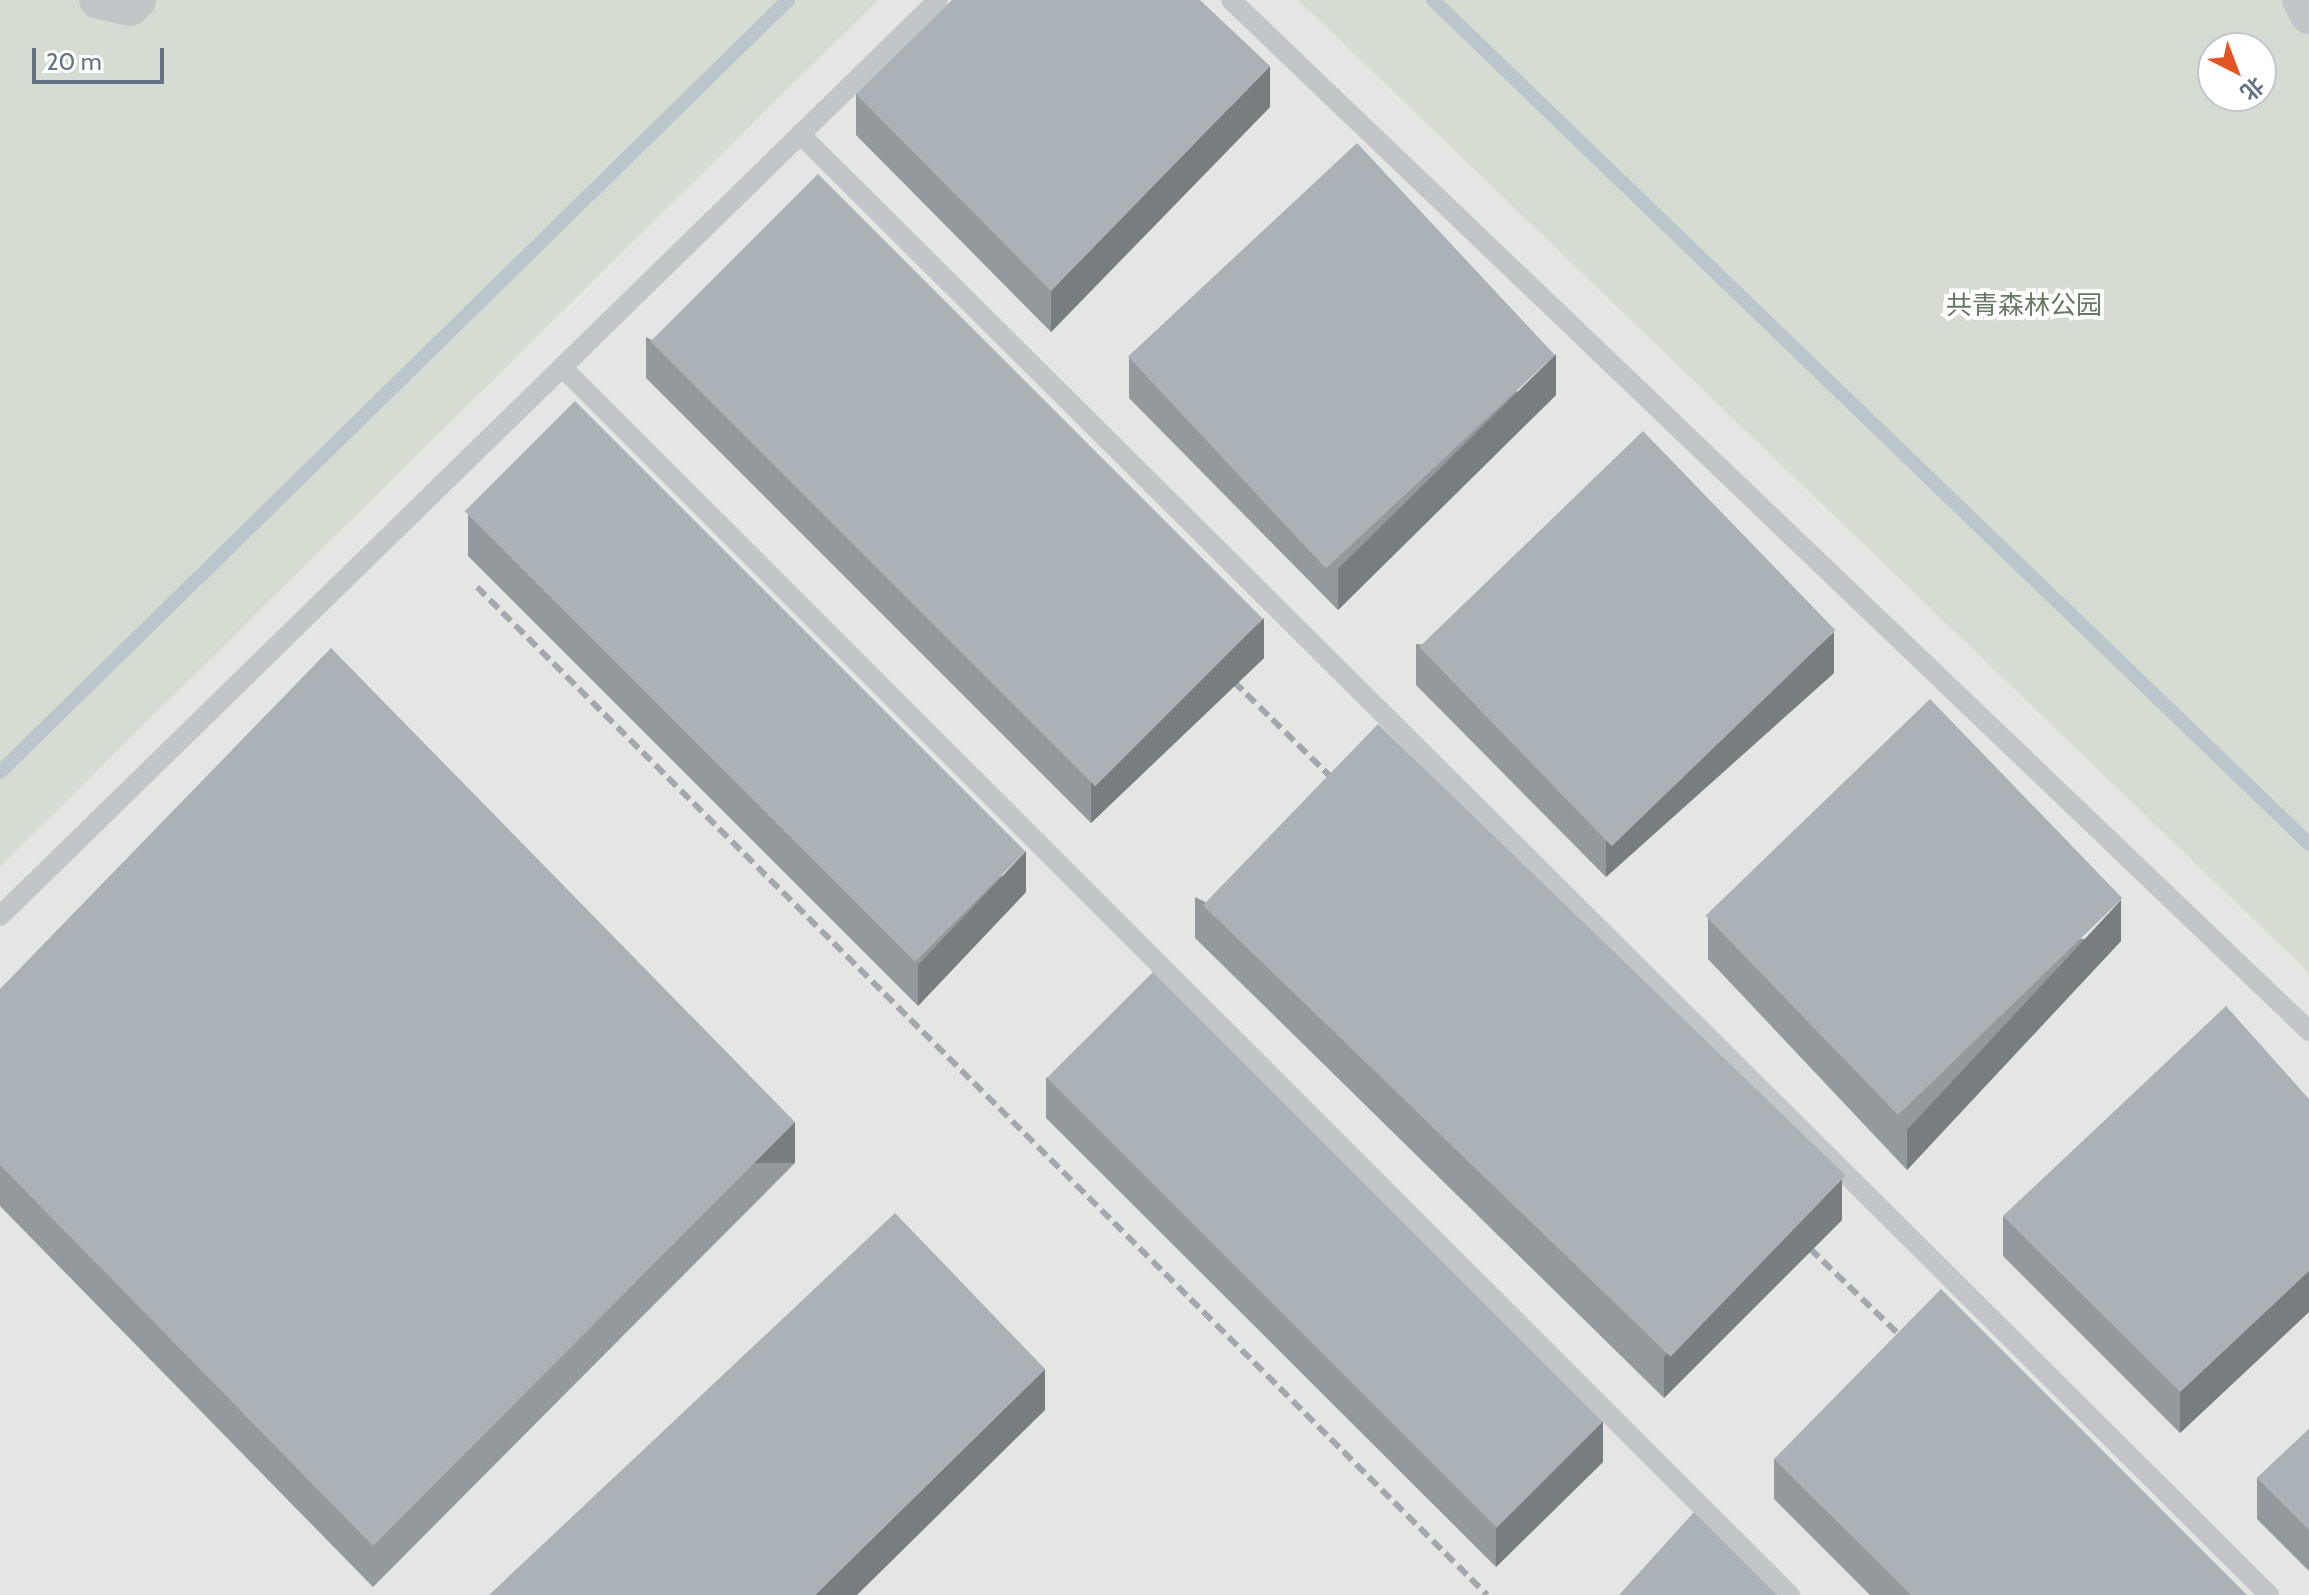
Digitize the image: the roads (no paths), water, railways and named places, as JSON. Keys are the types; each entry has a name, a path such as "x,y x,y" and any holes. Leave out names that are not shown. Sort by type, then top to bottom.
{"street":[{"path":"98,0 130,7 137,0"},
{"path":"2301,0 2309,15"}],"lane":[{"path":"0,916 938,0"},
{"path":"1231,0 2309,1031"},
{"path":"800,134 2269,1595"},
{"path":"562,367 1790,1595"}],"waterway":[{"path":"0,772 788,0"},
{"path":"1433,0 2309,844"}],"railway":[{"path":"477,587 1487,1595"},
{"path":"1221,669 1341,787"},
{"path":"1797,1236 1912,1347"}],"park label":[{"name":"共青森林公园","path":"2024,306"}]}
